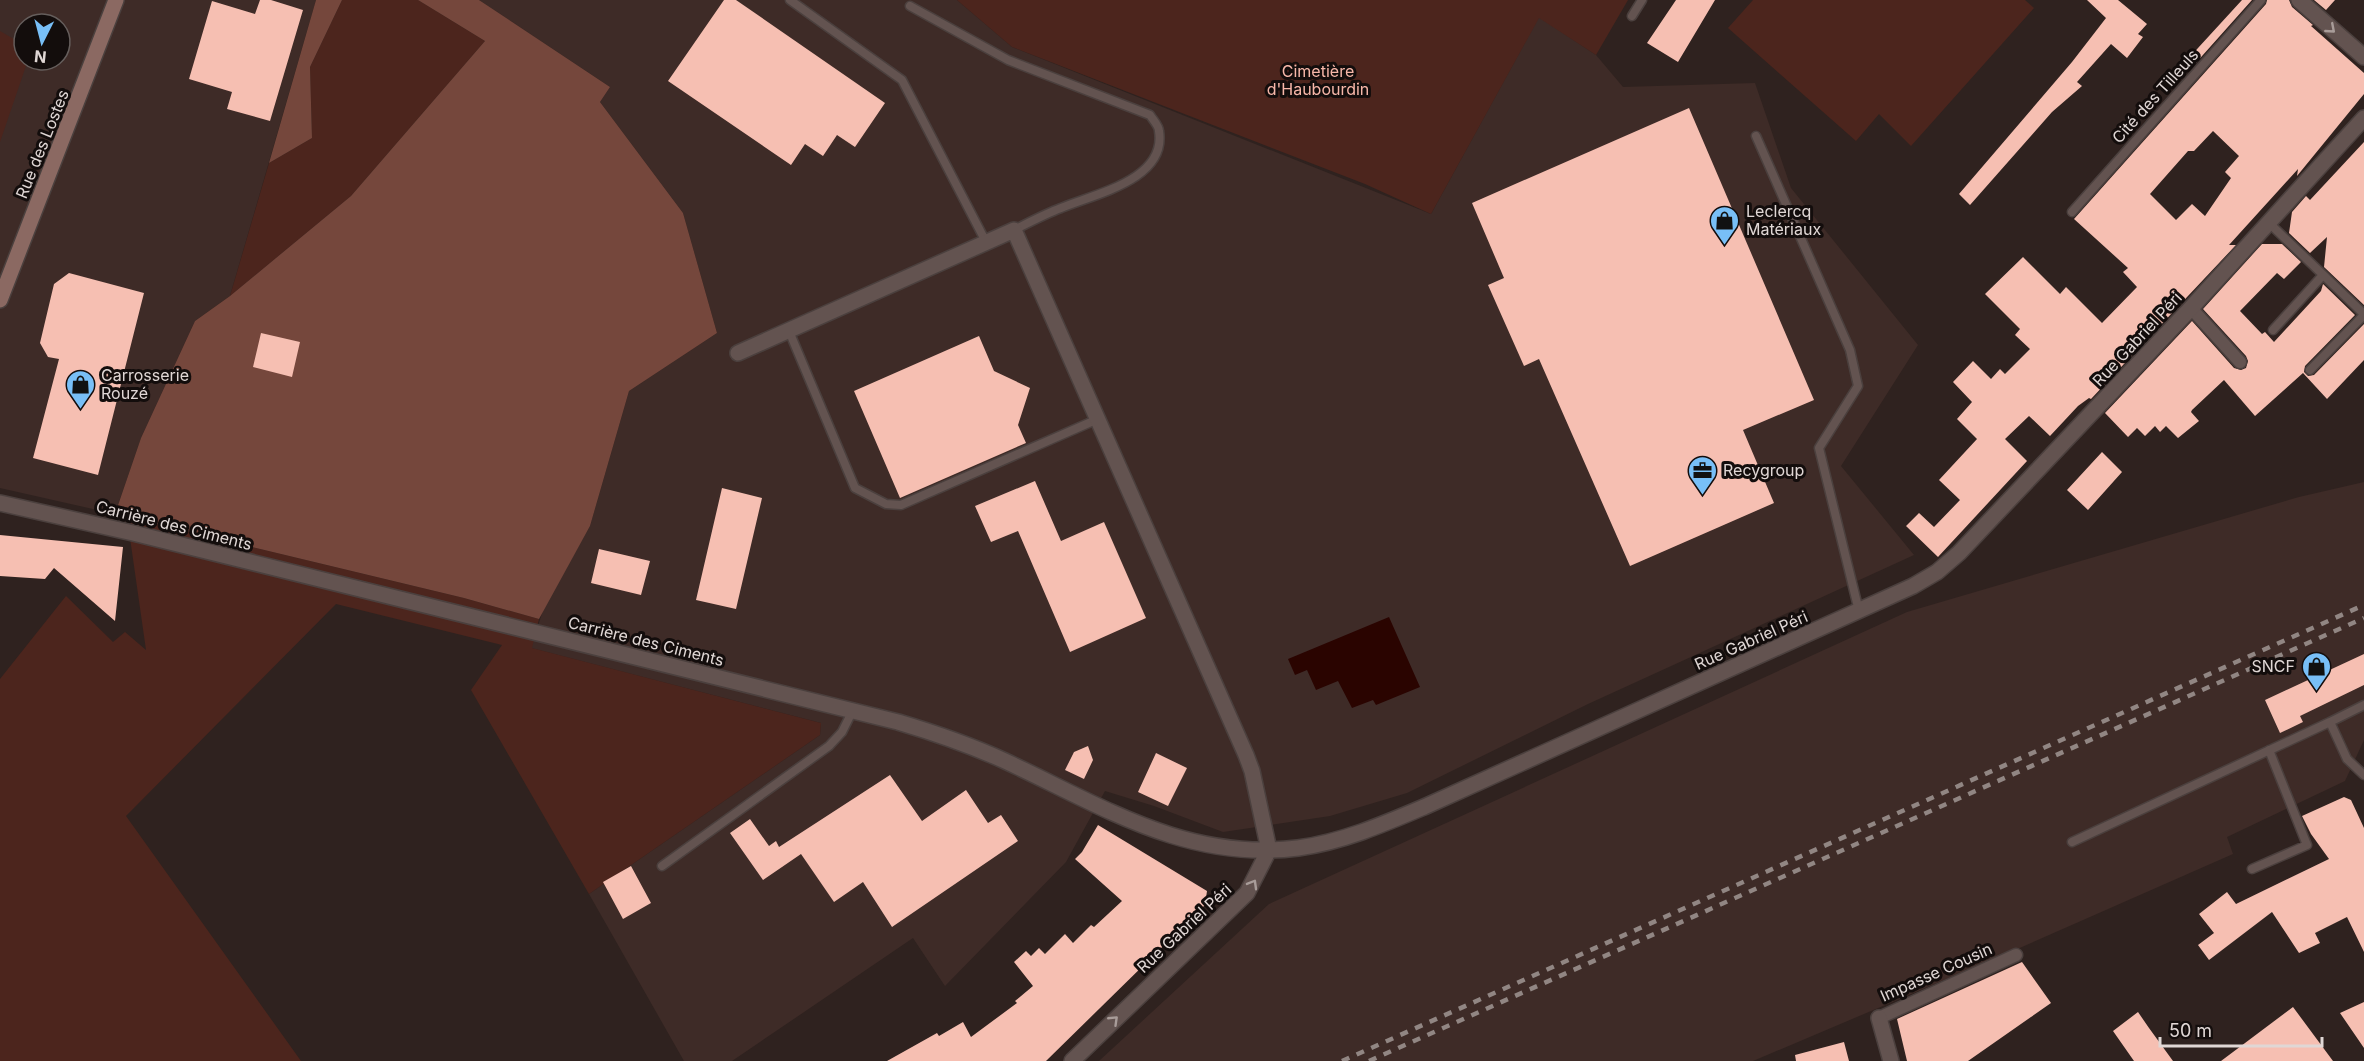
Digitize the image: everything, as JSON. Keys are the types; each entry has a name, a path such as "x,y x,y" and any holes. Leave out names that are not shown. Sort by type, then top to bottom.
{"main road":[{"name":"Rue des Lostes","path":"0,300 116,0"}],"street":[{"path":"2298,0 2364,57"},
{"name":"Rue Gabriel Péri","path":"1072,1061 1247,893 1269,850 1317,844 1400,817 1925,581 1949,563 2191,308 2364,118"},
{"path":"738,353 1014,230 1246,755 1269,850"},
{"path":"2191,308 2240,362"},
{"name":"Carrière des Ciments","path":"0,503 133,533 854,710 951,739 1158,832 1186,841 1221,848 1269,850"},
{"name":"Impasse Cousin","path":"1891,1061 1879,1018 2016,955"}],"lane":[{"path":"790,0 902,80 986,242"},
{"path":"1632,16 1641,0"},
{"name":"Cité des Tilleuls","path":"2072,212 2261,0"},
{"path":"910,6 1008,60 1150,116 1160,130 1157,154 1147,169 1133,180 1058,209 1014,230"},
{"path":"1756,136 1850,350 1858,386 1820,448 1859,611"},
{"path":"2268,222 2364,315 2310,370"},
{"path":"2273,330 2323,275"},
{"path":"789,331 855,488 886,504 901,505 1098,419"},
{"path":"2072,842 2364,705"},
{"path":"662,866 829,746 842,732 854,710"},
{"path":"2330,722 2347,759 2364,775"},
{"path":"2252,869 2307,845 2269,750"}],"shaded area":[{"path":"0,0 316,0 230,296 195,321 141,438 115,514 0,488"},
{"path":"316,0 342,0 310,67 312,138 269,163"},
{"path":"418,0 479,0 610,87 600,102 683,213 717,333 629,391 590,526 539,619 464,598 115,514 141,438 195,321 230,296 351,196 485,41"},
{"path":"479,0 957,0 1012,47 1431,214 1539,17 1596,55 1623,87 1755,83 1791,188 1918,345 1841,466 1914,555 1588,704 1407,793 1330,816 1223,832 1154,806 1105,791 1066,862 945,986 913,938 732,1061 684,1061 589,894 820,735 821,723 531,648 544,607 590,526 629,391 717,333 683,213 600,102 610,87"},
{"path":"2364,482 2364,740 2345,781 2227,837 2233,854 2015,950 1753,1061 1099,1061 1269,904 1907,612 2299,497"},
{"path":"1389,617 1420,687 1376,705 1373,700 1352,708 1338,681 1316,690 1307,670 1295,675 1288,659"}],"green space":[{"path":"342,0 418,0 485,41 351,196 230,296 269,163 312,138 310,67"},
{"name":"Cimetière d'Haubourdin","path":"957,0 1628,0 1596,55 1539,18 1431,214 1365,184 1012,47"},
{"path":"1753,0 2025,0 2034,8 1911,146 1879,114 1856,141 1728,28"},
{"path":"0,31 12,38 12,72 24,72 0,142"},
{"path":"127,517 464,598 539,619 532,648 821,723 820,735 589,894 471,690 502,645 336,604 126,816 301,1061 0,1061 0,679 66,596 113,642 125,632 146,650"}],"building":[{"path":"260,0 271,0 303,10 270,121 227,109 232,92 189,79 212,1 255,14"},
{"path":"724,0 736,0 885,103 855,147 837,135 823,156 805,144 791,165 668,81"},
{"path":"1676,0 1715,0 1678,62 1647,43"},
{"path":"2087,0 2118,0 2147,24 2138,34 2143,37 2127,58 2111,44 2077,82 2082,86 2052,112 1970,205 1959,194 2072,62 2106,18"},
{"path":"2242,0 2252,0 2194,65 2187,60"},
{"path":"2267,0 2289,0 2292,7 2313,25 2311,26 2364,73 2364,94 2297,176 2298,169 2229,245 2236,245 2091,399 2089,398 2078,406 2050,436 2029,416 2005,439 2027,461 1938,557 1906,526 1919,513 1934,527 1960,500 1939,480 1977,439 1957,419 1972,402 1953,382 1973,361 1991,379 2000,369 2005,374 2030,349 2015,335 2020,329 1985,294 2023,257 2060,294 2066,287 2102,323 2137,287 2123,272 2128,268 2074,219 2266,4","holes":["2213,131 2239,156 2225,172 2231,178 2205,216 2192,204 2176,220 2150,194 2188,151 2194,151"]},
{"path":"2314,0 2335,0 2326,10"},
{"path":"1689,108 1814,400 1743,430 1774,503 1630,566 1539,359 1524,366 1488,285 1504,278 1472,203"},
{"path":"2364,142 2364,305 2324,267 2327,237 2310,253 2289,233 2292,212 2306,196 2310,200"},
{"path":"2262,244 2282,244 2301,262 2284,279 2277,273 2240,311 2262,334 2265,332 2274,342 2321,291 2323,284 2355,315 2305,366 2304,372 2308,376 2314,375 2364,324 2364,360 2327,399 2303,373 2255,416 2224,380 2192,410 2191,412 2199,421 2178,438 2166,426 2160,432 2155,426 2145,436 2137,428 2128,437 2105,413 2192,321 2234,368 2241,370 2246,368 2248,361 2246,356 2203,309"},
{"name":"Carrosserie Rouzé","path":"69,273 144,293 98,475 33,458 59,359 48,357 40,343 54,284"},
{"path":"261,333 300,342 292,377 253,367"},
{"path":"979,336 994,371 1030,388 1018,425 1026,443 900,498 854,391"},
{"path":"2102,452 2122,472 2088,510 2067,490"},
{"path":"1035,481 1061,541 1104,522 1146,618 1070,652 1018,531 991,542 975,506"},
{"path":"722,488 762,498 736,609 696,600"},
{"path":"0,535 123,547 115,621 54,568 45,579 0,576"},
{"path":"599,549 650,561 641,595 591,583"},
{"path":"2364,654 2364,685 2300,716 2303,722 2280,733 2265,700"},
{"path":"1088,746 1093,760 1084,779 1065,770 1074,752"},
{"path":"1156,753 1187,768 1168,806 1138,792"},
{"path":"890,775 922,821 966,790 988,823 1001,815 1018,841 892,927 863,882 834,902 801,854 763,880 730,833 750,819 769,846 776,841 779,847"},
{"path":"2344,797 2351,800 2364,828 2364,952 2347,917 2315,933 2320,943 2299,953 2272,912 2209,960 2198,945 2214,933 2199,914 2227,892 2236,904 2329,859 2311,834 2302,816"},
{"path":"1098,825 1207,891 1205,905 1046,1061 887,1061 937,1033 939,1036 963,1022 971,1037 1017,1003 1015,1001 1033,986 1014,962 1026,951 1031,956 1039,948 1045,954 1065,934 1073,943 1091,925 1094,927 1122,901 1075,859 1082,852"},
{"path":"631,866 651,903 623,919 603,882"},
{"path":"2022,962 2051,1003 1968,1061 1907,1061 1897,1019"},
{"path":"2364,1002 2364,1048 2340,1013"},
{"path":"2293,1007 2333,1061 2221,1061"},
{"path":"2138,1012 2173,1061 2134,1061 2113,1031"},
{"path":"1844,1042 1849,1061 1796,1061 1795,1055"}],"railway":[{"path":"1342,1061 2364,605"},
{"path":"1369,1061 2364,618"}],"place":[{"name":"Leclercq Matériaux","path":"1725,246"},
{"name":"Carrosserie Rouzé","path":"80,410"},
{"name":"Recygroup","path":"1702,496"},
{"name":"SNCF","path":"2316,692"}]}
